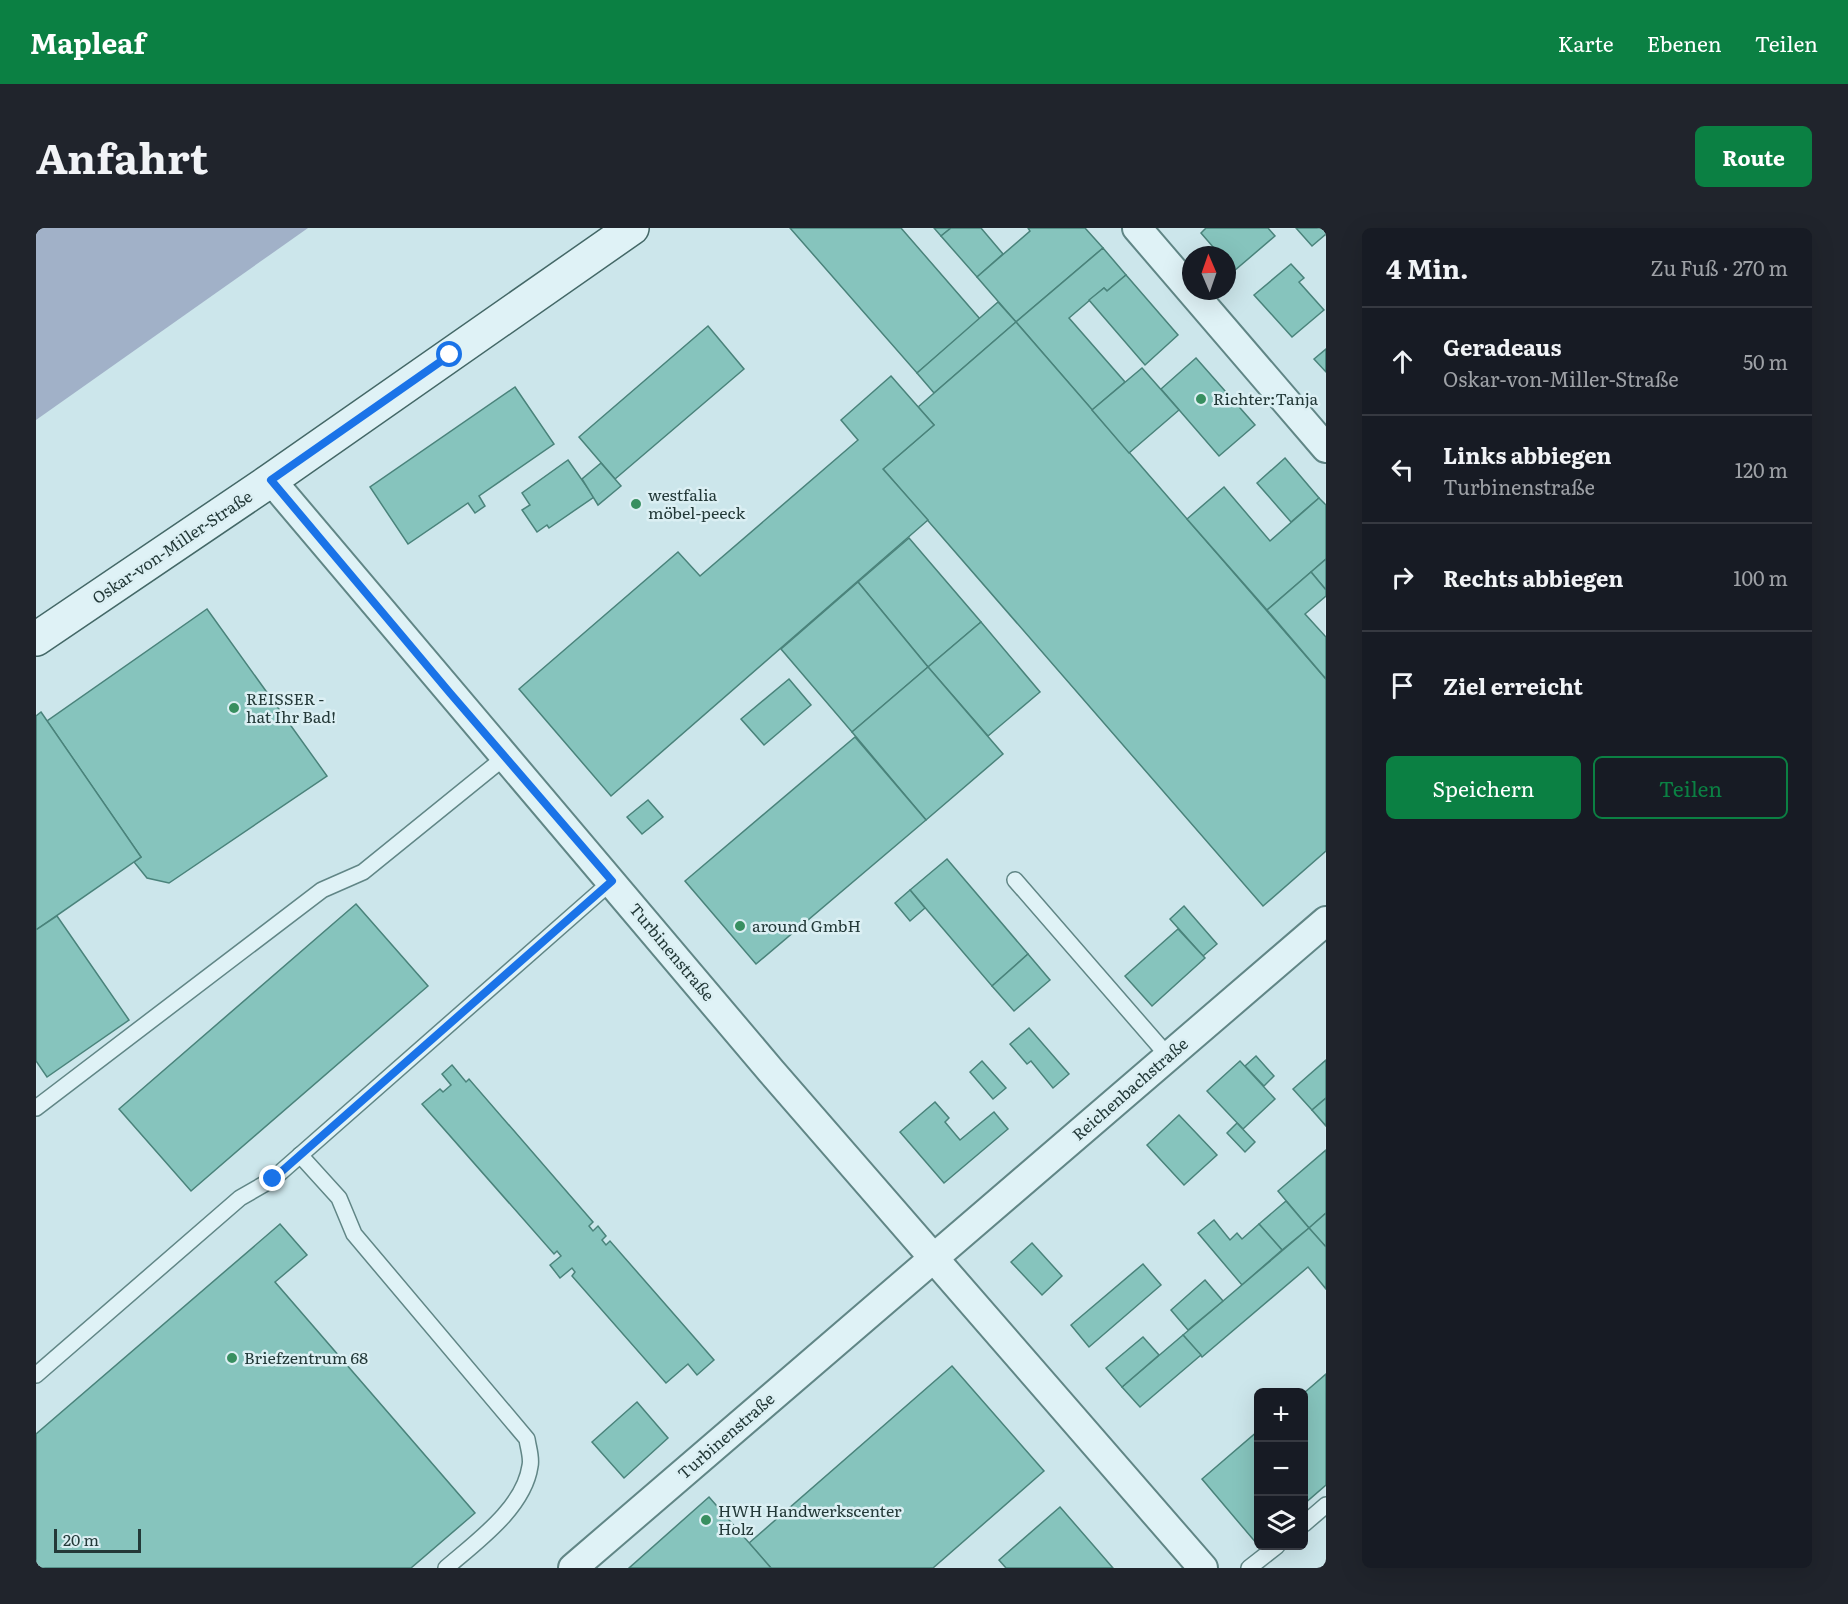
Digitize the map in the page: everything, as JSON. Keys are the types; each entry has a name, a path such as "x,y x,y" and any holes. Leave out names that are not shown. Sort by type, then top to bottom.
{"main road":[{"name":"Oskar-von-Miller-Straße","path":"36,639 271,480 632,228"}],"street":[{"path":"1137,228 1326,448"},
{"name":"Turbinenstraße","path":"271,480 771,1071 1203,1568"},
{"name":"Reichenbachstraße","path":"934,1258 1326,921"},
{"name":"Turbinenstraße","path":"573,1568 934,1258"}],"lane":[{"path":"36,1108 322,890 363,872 505,757"},
{"path":"1015,880 1168,1056"},
{"path":"36,1375 240,1198 273,1179 612,881"},
{"path":"300,1155 339,1198 354,1234 527,1439 531,1465 523,1488 512,1506 493,1528 447,1568"},
{"path":"1308,1521 1326,1505"},
{"path":"1249,1568 1271,1550"}],"shaded area":[{"path":"36,228 308,228 36,420"}],"building":[{"path":"790,228 901,228 980,319 917,373"},
{"path":"934,228 951,228 941,236"},
{"path":"951,228 981,228 1003,254 977,277 941,236"},
{"path":"1028,228 1085,228 1103,248 1016,322 977,277 1030,231"},
{"path":"1206,228 1268,228 1275,236 1236,269 1236,246 1212,246 1201,233"},
{"path":"1296,228 1326,228 1326,234 1312,246"},
{"path":"1103,248 1126,275 1107,291 1104,288 1069,318 1125,382 1092,410 1016,322"},
{"path":"1291,264 1304,278 1299,282 1324,310 1292,337 1254,295"},
{"path":"1126,275 1178,335 1145,365 1089,300 1104,288 1107,291"},
{"path":"998,302 1016,322 934,393 917,373"},
{"path":"1016,322 1326,679 1326,851 1263,906 883,469 934,425 918,407"},
{"path":"708,326 744,369 615,479 579,437"},
{"path":"1326,349 1326,372 1314,359"},
{"name":"Richter:Tanja","path":"1196,358 1255,425 1219,456 1161,389"},
{"path":"1142,368 1179,410 1129,453 1092,410"},
{"path":"891,376 934,425 883,469 928,520 611,796 519,689 678,552 700,576 858,440 841,420"},
{"path":"515,387 554,444 479,496 485,506 475,513 468,503 408,544 370,487"},
{"path":"1285,458 1319,498 1291,522 1257,483"},
{"path":"568,460 594,497 549,528 547,525 537,532 522,510 530,505 522,493"},
{"path":"601,463 621,486 598,505 582,479"},
{"path":"1224,487 1270,541 1319,498 1326,505 1326,559 1267,610 1187,519"},
{"path":"909,538 981,622 928,667 858,582"},
{"path":"1326,559 1326,590 1311,572"},
{"path":"1311,572 1326,590 1326,596 1305,614 1326,637 1326,679 1267,610"},
{"path":"858,582 928,667 852,732 781,649"},
{"path":"207,609 327,776 169,883 147,878 134,862 141,857 47,721"},
{"path":"981,622 1040,692 988,736 928,667"},
{"path":"928,667 1003,754 926,820 852,732"},
{"path":"789,679 811,705 764,745 741,719"},
{"path":"41,712 141,857 36,930 36,716"},
{"path":"855,737 926,820 756,964 685,881"},
{"path":"648,800 663,817 642,834 627,817"},
{"path":"947,859 1028,954 992,986 910,890"},
{"path":"910,890 925,908 910,921 895,903"},
{"path":"356,904 428,986 191,1191 119,1109"},
{"path":"1184,906 1217,944 1203,956 1170,919"},
{"path":"57,916 129,1020 47,1077 36,1061 36,930"},
{"path":"1178,929 1205,958 1152,1006 1125,976"},
{"path":"1028,954 1050,980 1014,1011 992,986"},
{"path":"1029,1028 1069,1074 1053,1088 1031,1061 1027,1064 1010,1044"},
{"path":"1256,1056 1274,1076 1264,1086 1245,1066"},
{"path":"1326,1060 1326,1098 1312,1110 1293,1089"},
{"path":"982,1061 1006,1088 993,1099 970,1072"},
{"path":"1240,1061 1275,1099 1243,1129 1207,1091"},
{"path":"452,1065 466,1082 469,1079 593,1222 589,1226 593,1231 598,1226 606,1236 602,1240 606,1245 610,1241 714,1360 697,1375 688,1364 666,1383 572,1276 575,1272 572,1268 560,1278 550,1265 561,1256 557,1251 554,1254 422,1104 440,1089 443,1092 451,1085 442,1074"},
{"path":"1326,1098 1326,1126 1312,1110"},
{"path":"935,1102 949,1118 945,1122 960,1140 994,1112 1008,1129 944,1183 900,1132"},
{"path":"1179,1115 1217,1155 1184,1185 1147,1145"},
{"path":"1237,1123 1255,1142 1245,1152 1227,1133"},
{"path":"1326,1150 1326,1213 1309,1228 1278,1191"},
{"path":"1286,1201 1309,1228 1282,1250 1259,1224"},
{"path":"1326,1213 1326,1247 1309,1228"},
{"path":"1214,1220 1230,1240 1237,1233 1242,1239 1259,1224 1282,1250 1242,1285 1198,1233"},
{"name":"Briefzentrum 68","path":"280,1224 307,1255 275,1282 475,1513 411,1568 36,1568 36,1434"},
{"path":"1309,1228 1326,1247 1326,1289 1308,1267 1202,1357 1183,1335"},
{"path":"1032,1243 1062,1276 1042,1295 1011,1262"},
{"path":"1143,1264 1161,1285 1089,1347 1071,1325"},
{"path":"1205,1280 1223,1301 1188,1330 1171,1310"},
{"path":"1183,1335 1201,1355 1140,1407 1122,1387"},
{"path":"1143,1337 1159,1355 1122,1387 1106,1368"},
{"path":"952,1366 1044,1471 933,1568 771,1568 749,1543"},
{"path":"1326,1374 1326,1485 1308,1501 1308,1442 1308,1390"},
{"path":"637,1402 668,1438 624,1478 592,1442"},
{"path":"1254,1434 1254,1540 1202,1479"},
{"name":"HWH Handwerkscenter Holz","path":"709,1497 771,1568 629,1568"},
{"path":"1060,1507 1113,1568 1006,1568 999,1560"}],"place":[{"name":"Richter:Tanja","path":"1201,399"},
{"name":"westfalia möbel-peeck","path":"636,504"},
{"name":"REISSER - hat Ihr Bad!","path":"234,708"},
{"name":"around GmbH","path":"740,926"},
{"name":"Briefzentrum 68","path":"232,1358"},
{"name":"HWH Handwerkscenter Holz","path":"706,1520"}],"route":[{"path":"273,1179 612,881 271,480 450,355"}]}
